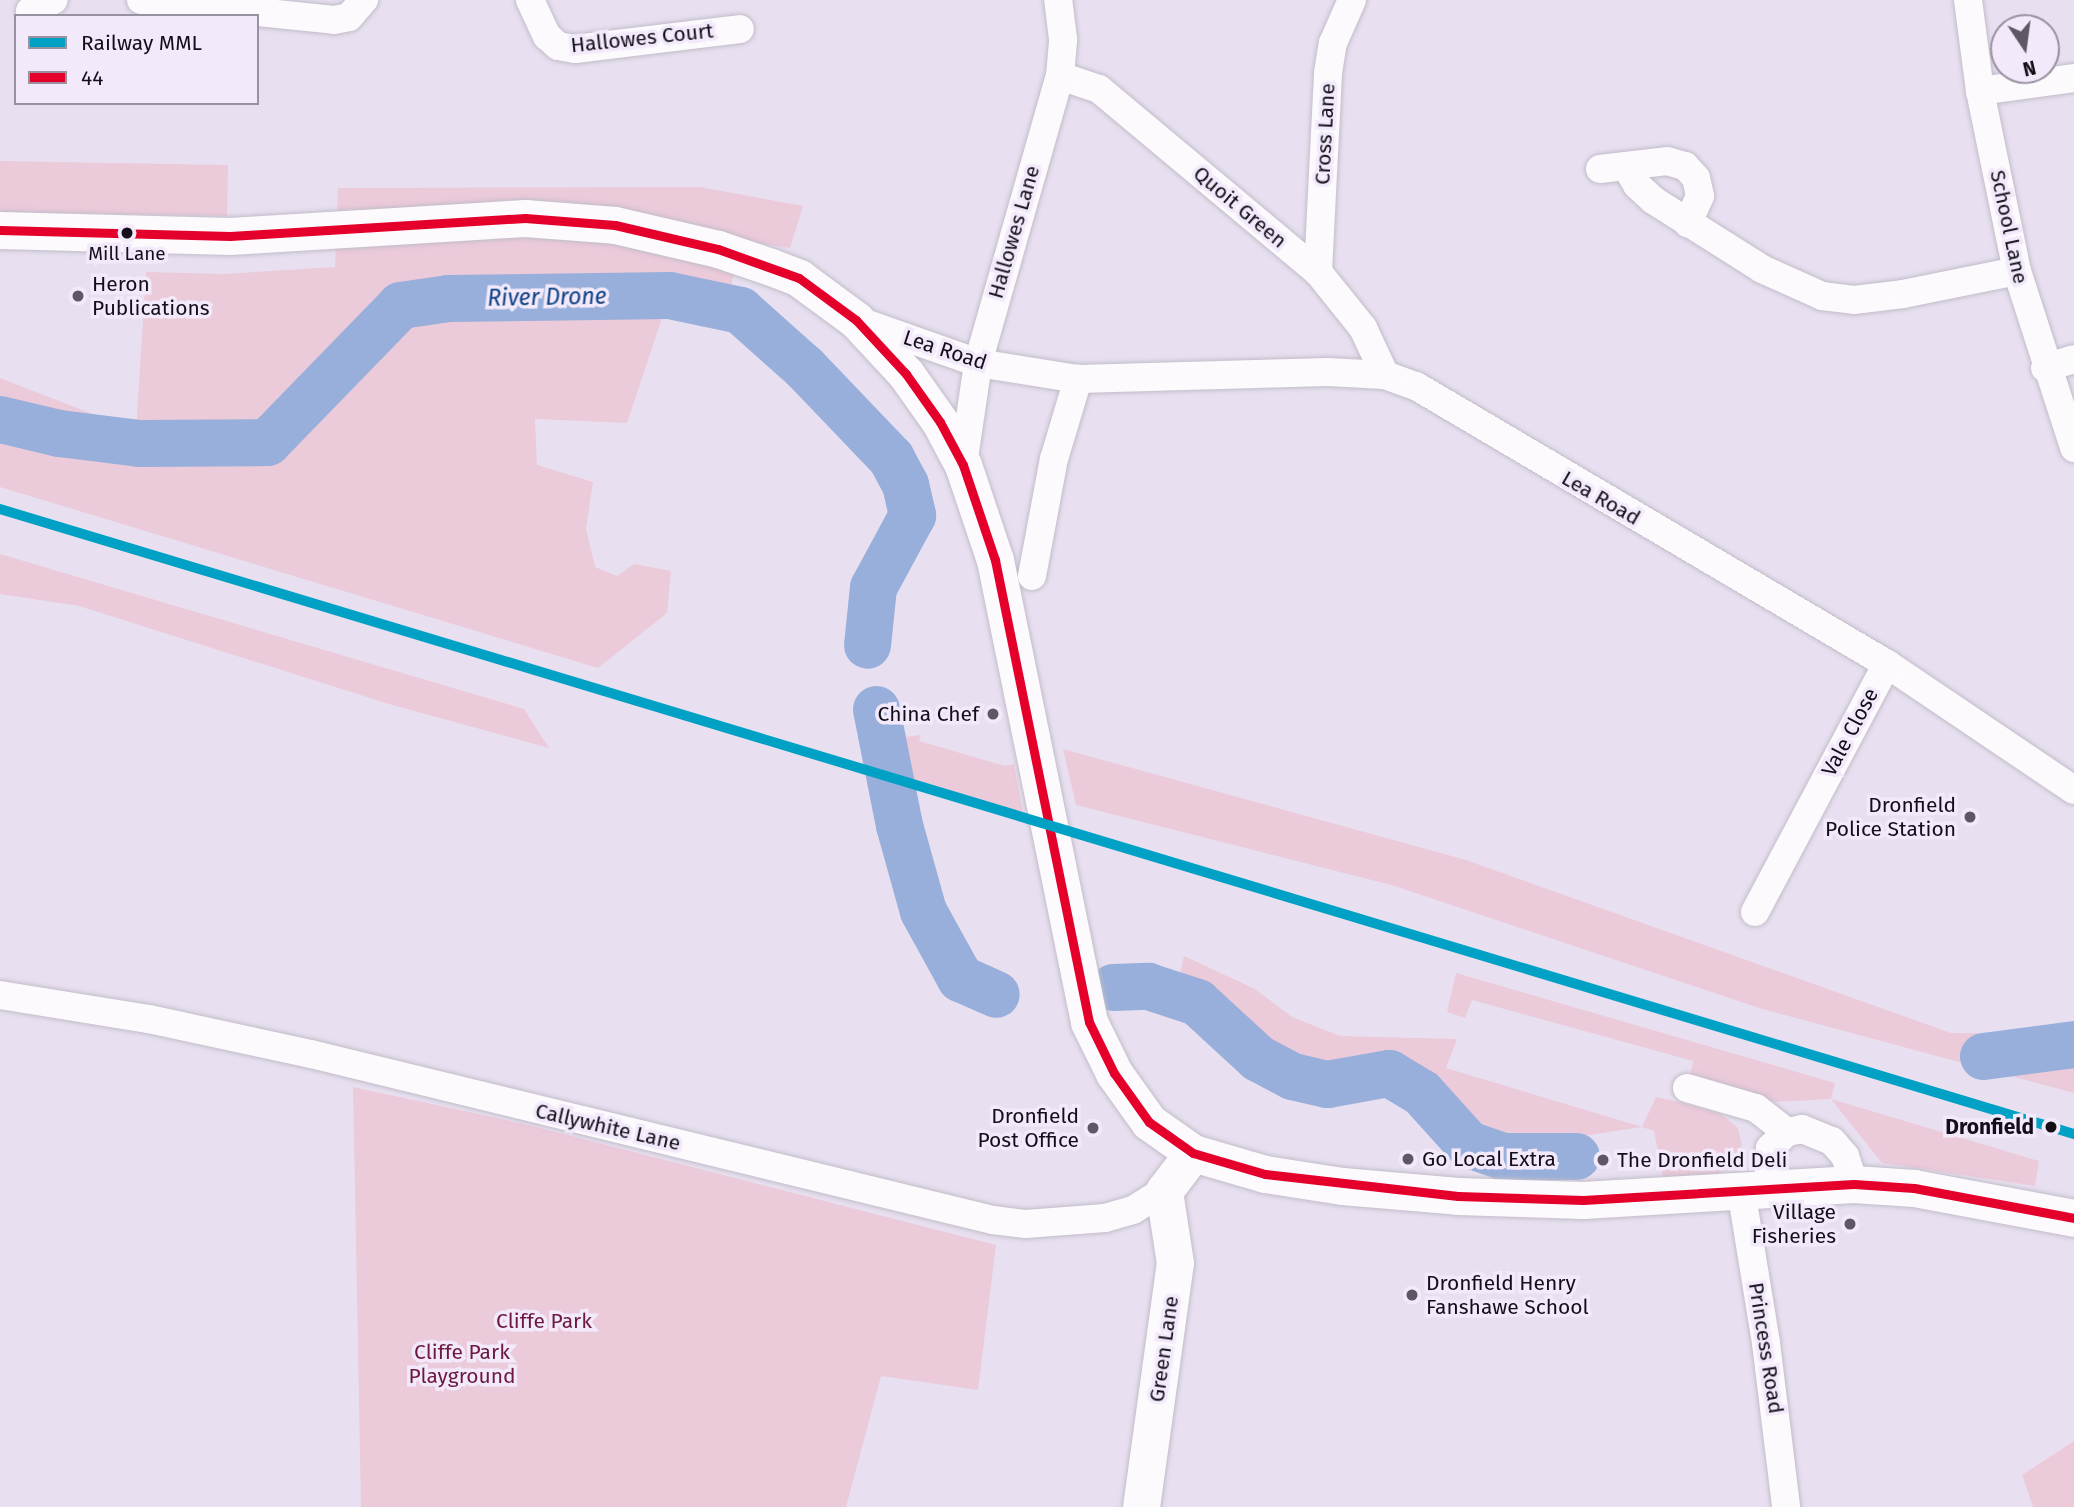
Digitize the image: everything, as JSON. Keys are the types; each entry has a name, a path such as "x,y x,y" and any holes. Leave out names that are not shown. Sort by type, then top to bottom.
{"main road":[{"path":"0,230 230,236 525,218 615,225 718,249 799,278 856,320 906,374 940,422 962,465 995,560 1015,645 1089,1022 1114,1073 1149,1122 1193,1153 1265,1174 1342,1186 1510,1200 1854,1184 1914,1188 2074,1218"},
{"name":"Callywhite Lane","path":"1164,1191 1193,1153"},
{"name":"Green Lane","path":"1140,1507 1175,1263 1164,1191"}],"street":[{"path":"141,0 334,20 349,17 364,0"},
{"name":"Hallowes Court","path":"530,0 547,36 558,46 575,49 740,29"},
{"name":"Hallowes Lane","path":"962,465 978,363 1060,76 1063,39 1058,0"},
{"name":"Cross Lane","path":"1318,272 1328,73 1333,43 1352,0"},
{"name":"School Lane","path":"1968,0 1980,92 2017,271 2046,368 2074,448"},
{"name":"Quoit Green","path":"1060,76 1099,89 1318,272 1363,328 1385,376"},
{"path":"1980,92 2074,78"},
{"path":"1688,223 1700,196 1696,178 1685,166 1667,161 1613,167 1688,223 1762,269 1822,296 1854,300 1903,294 2017,271"},
{"name":"Lea Road","path":"856,320 978,363 1078,379 1327,372 1385,376 1450,404 1569,480 1887,664 2074,790"},
{"path":"2046,368 2074,359"},
{"path":"1031,576 1054,458 1078,379"},
{"name":"Vale Close","path":"1754,912 1887,664"},
{"name":"Callywhite Lane","path":"0,995 149,1019 311,1054 993,1220 1026,1224 1105,1218 1133,1210 1164,1191"},
{"path":"1686,1088 1756,1108 1787,1132 1818,1132 1832,1140 1845,1156 1854,1184"},
{"name":"Princess Road","path":"1786,1507 1766,1343 1754,1189 1770,1148 1787,1132"}],"green space":[{"path":"0,161 228,165 227,216 0,212"},
{"path":"700,187 803,206 790,248 740,240 724,323 665,309 627,423 535,419 537,465 593,482 586,528 595,567 617,576 634,564 671,571 667,613 598,668 0,487 0,378 136,431 146,272 224,274 335,267 338,188"},
{"path":"0,554 524,709 549,748 389,704 79,606 0,594"},
{"path":"921,735 919,741 1005,766 1014,764 1023,813 878,768 871,741"},
{"path":"1063,749 1466,860 1951,1033 2074,1034 2074,1093 1759,1008 1395,886 1076,805"},
{"path":"1184,956 1255,989 1292,1017 1340,1036 1457,1039 1446,1068 1642,1127 1576,1137 1576,1156 1502,1156 1468,1144 1421,1092 1389,1073 1327,1084 1292,1076 1258,1058 1232,1032 1171,1013"},
{"path":"1456,973 1835,1083 1831,1099 1775,1102 1690,1076 1693,1061 1472,1000 1465,1018 1447,1012"},
{"name":"Cliffe Park","path":"353,1087 528,1125 996,1245 978,1390 881,1376 846,1507 361,1507"},
{"path":"1656,1097 1721,1114 1738,1128 1742,1145 1731,1164 1718,1174 1663,1178 1654,1131 1642,1127"},
{"path":"1831,1099 2039,1161 2035,1186 1882,1163"},
{"path":"2074,1441 2074,1507 2033,1507 2022,1475"}],"waterway":[{"name":"River Drone","path":"0,419 59,433 139,443 267,442 400,305 448,298 669,295 740,310 804,367 891,458 905,484 912,515 873,587 867,645"},
{"name":"River Drone","path":"876,709 899,825 923,911 960,978 996,994"},
{"name":"River Drone","path":"1113,987 1148,986 1197,1002 1258,1058 1292,1076 1327,1084 1389,1073 1421,1092 1468,1144 1502,1156 1576,1156"},
{"name":"River Drone","path":"1983,1056 2074,1044"}],"rail line":[{"name":"MML","path":"0,509 2074,1134"}],"transit line":[{"name":"44","path":"0,230 230,236 525,218 615,225 718,249 799,278 856,320 906,374 940,422 963,465 995,560 1089,1022 1114,1073 1149,1122 1193,1153 1265,1174 1458,1196 1583,1200 1854,1184 1914,1188 2074,1218"}],"place":[{"name":"Mill Lane","path":"127,233"},
{"name":"Heron Publications","path":"78,296"},
{"name":"China Chef","path":"993,714"},
{"name":"Dronfield Police Station","path":"1970,817"},
{"name":"Dronfield","path":"2051,1127"},
{"name":"Dronfield Post Office","path":"1093,1128"},
{"name":"Go Local Extra","path":"1408,1159"},
{"name":"The Dronfield Deli","path":"1603,1160"},
{"name":"Village Fisheries","path":"1850,1224"},
{"name":"Dronfield Henry Fanshawe School","path":"1412,1295"}],"park label":[{"name":"Cliffe Park Playground","path":"462,1364"}]}
